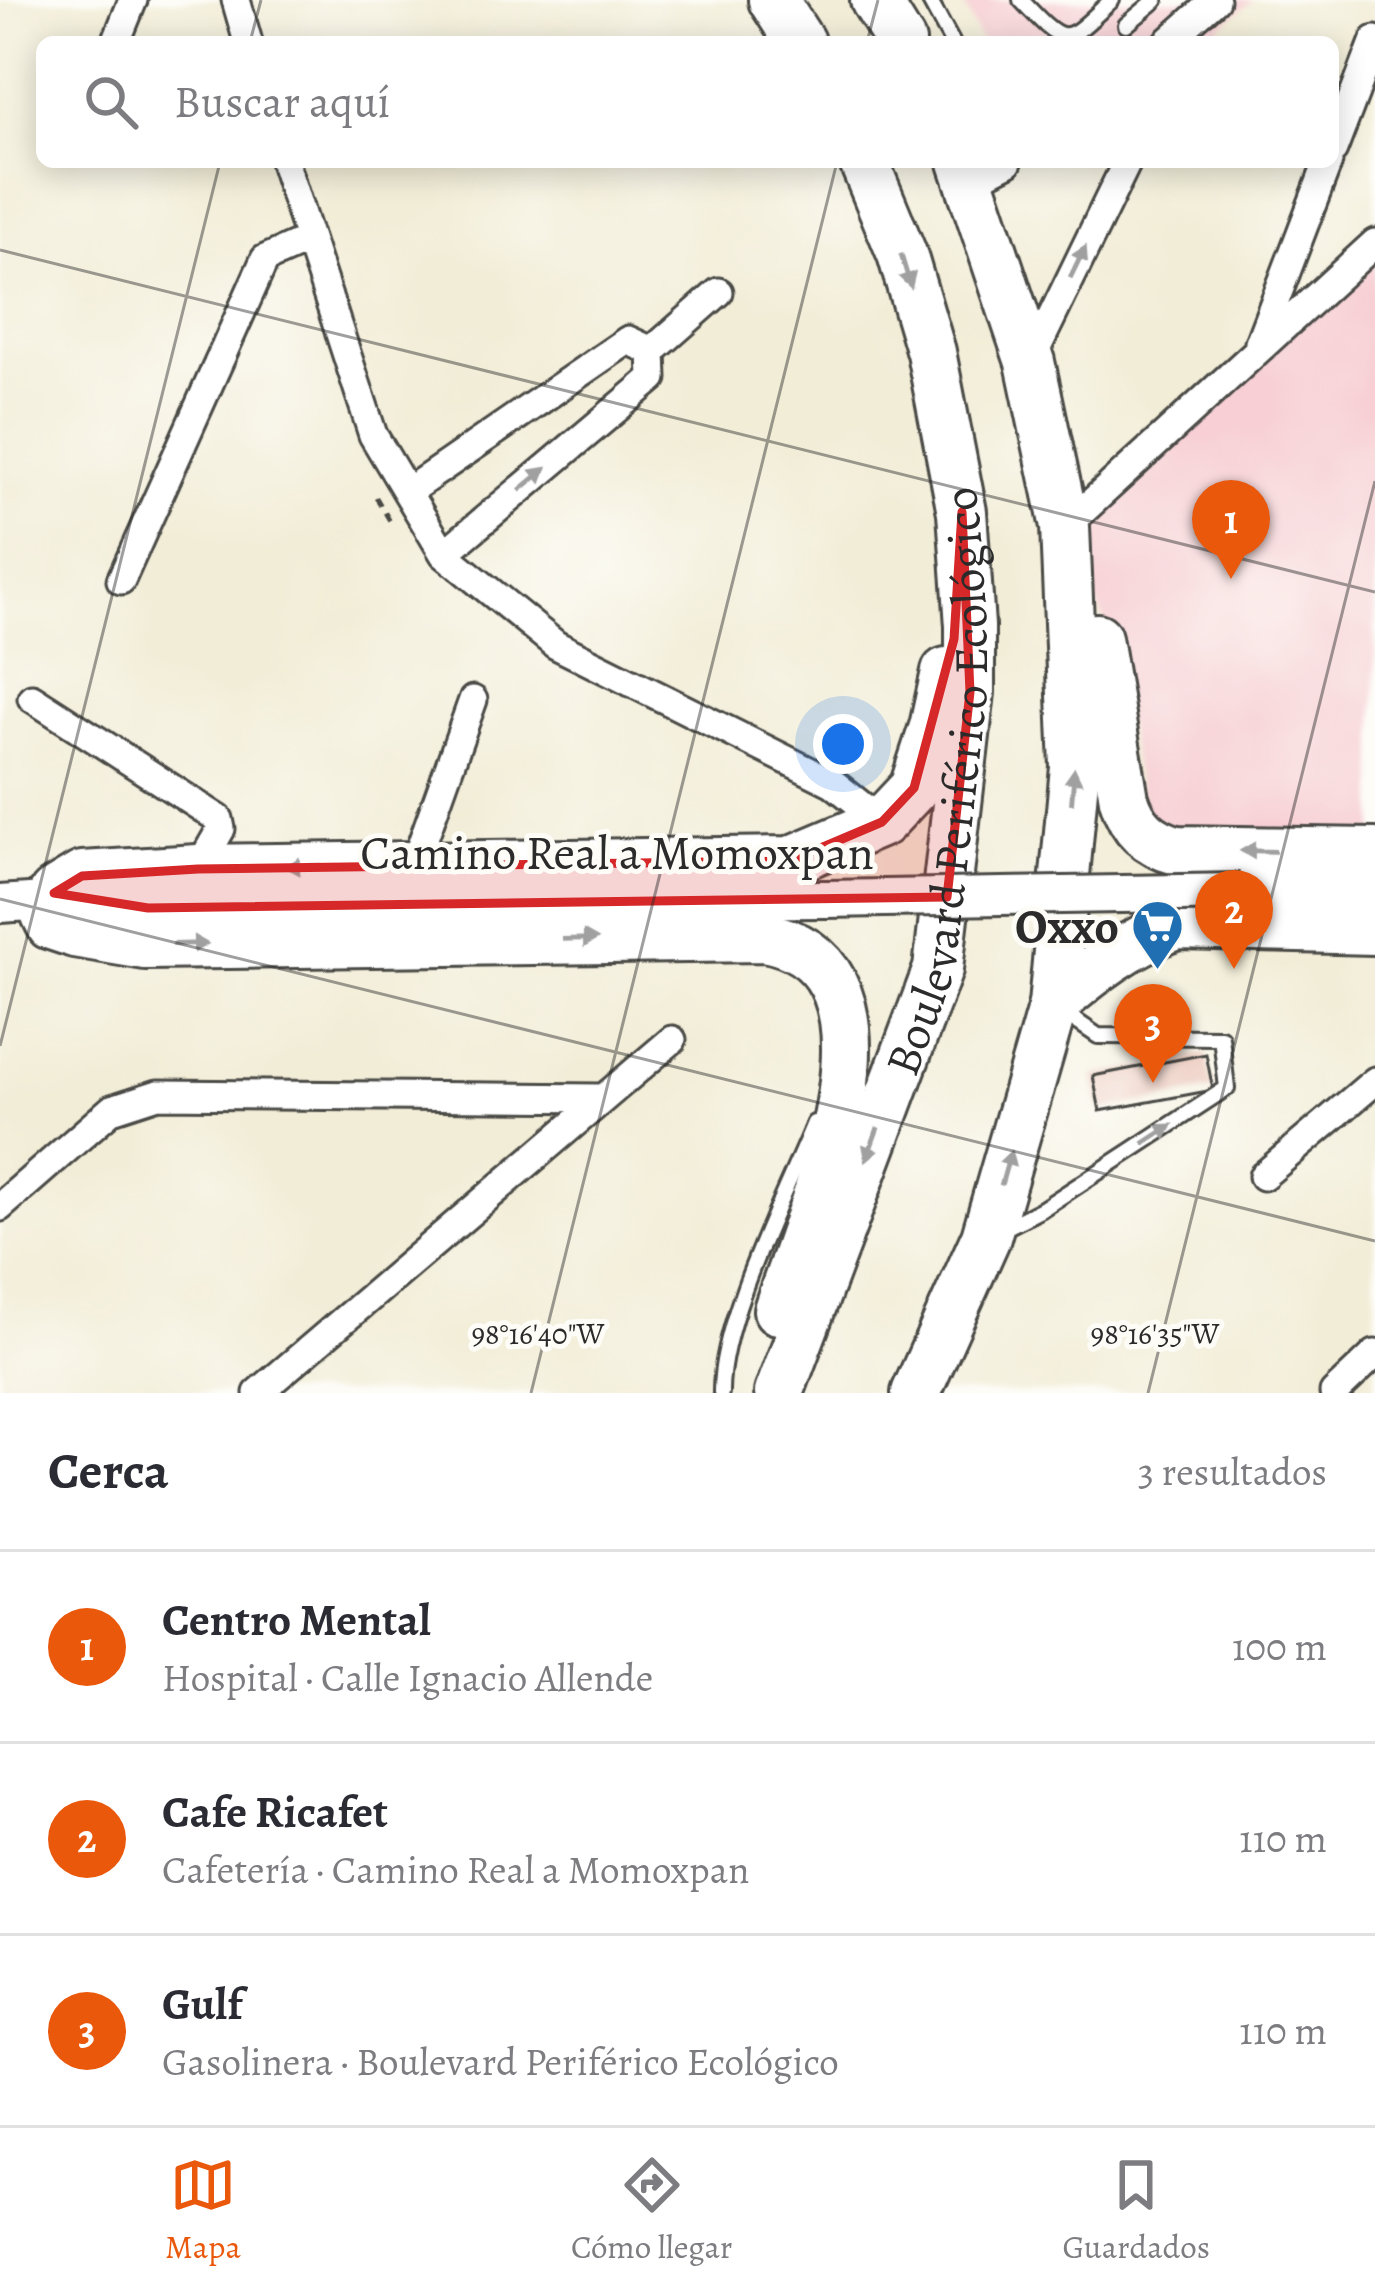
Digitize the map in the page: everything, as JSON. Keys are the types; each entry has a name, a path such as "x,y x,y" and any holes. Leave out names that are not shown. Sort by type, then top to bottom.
{"highway":[{"path":"773,0 796,36"},
{"path":"875,0 897,36"},
{"name":"Boulevard Periférico Ecológico","path":"779,1393 938,969 970,692 962,512 931,352 902,254 866,168"},
{"path":"980,168 1066,527 1094,619 1124,799 1142,832 1177,850 1375,853"},
{"path":"751,1393 847,1082 846,1034 831,980 813,957 782,940 764,937 146,945 54,913 82,876 205,858 415,863 790,861 882,822 914,788 934,727 953,639 962,512"},
{"path":"916,1393 986,1237 1053,1005 1075,767 1066,527"},
{"path":"1053,1005 1089,973 1147,935 1177,925 1375,930"}],"street":[{"path":"118,36 133,0"},
{"path":"236,0 246,36"},
{"path":"1175,36 1208,6"},
{"path":"1190,36 1208,6"},
{"path":"1339,134 1375,40"},
{"path":"286,168 374,435 444,554 556,645 833,783 882,822"},
{"path":"1030,362 1124,168"},
{"path":"1258,346 1326,168"},
{"path":"121,580 265,259 308,240"},
{"path":"1066,527 1375,243"},
{"path":"652,351 719,292"},
{"path":"407,492 628,340 652,351"},
{"path":"444,554 653,378 652,351"},
{"path":"32,698 220,819 221,829 205,858"},
{"path":"415,863 473,700"},
{"name":"Camino Real a Momoxpan","path":"0,929 54,913 71,893 83,904 148,908 358,902 1375,894"},
{"name":"Camino Real a Momoxpan","path":"0,904 54,913"},
{"path":"258,1393 672,1040"},
{"path":"1263,1176 1375,1081"},
{"path":"0,1207 112,1109 158,1094 600,1099"},
{"path":"1334,1393 1375,1354"}],"lane":[{"path":"929,0 949,36"},
{"path":"1021,0 1060,36"},
{"path":"1067,36 1112,0"},
{"path":"1126,26 1156,0"},
{"path":"986,1237 1042,1209 1227,1088 1221,1037 1098,1036 1053,1005"},
{"path":"721,1393 720,1362 749,1281 822,1105 847,1082"}],"highlighted area":[{"path":"962,512 970,692 947,897 148,908 54,893 82,876 198,869 790,861 882,822 914,788 954,639"}],"shaded area":[{"path":"961,0 1253,0 1209,36 978,36"},
{"path":"1375,246 1375,842 1170,836 1145,822 1109,632 1065,527"}],"building":[{"path":"1206,1054 1213,1090 1100,1111 1093,1076"}],"place":[{"name":"Centro Mental","path":"1231,579"},
{"name":"Cafe Ricafet","path":"1234,969"},
{"name":"Oxxo","path":"1158,972"},
{"name":"Gulf","path":"1153,1083"}]}
